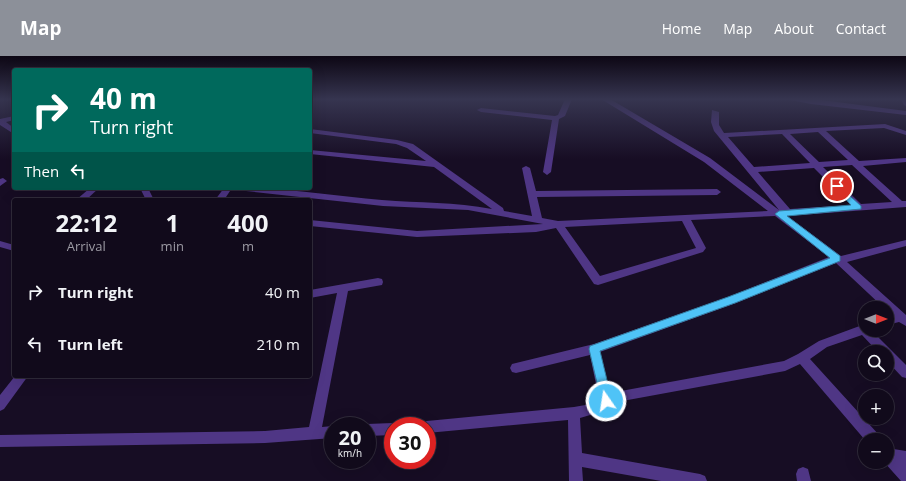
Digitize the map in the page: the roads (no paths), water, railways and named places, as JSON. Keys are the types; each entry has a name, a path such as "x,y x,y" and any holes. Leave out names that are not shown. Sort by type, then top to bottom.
{"street":[{"path":"0,121 10,119"},
{"path":"547,172 556,119"},
{"path":"637,119 707,160 784,213 838,259 903,319"},
{"path":"715,119 715,125 718,133 751,170 784,213"},
{"path":"0,121 12,130"},
{"path":"722,136 782,131 885,126 906,133"},
{"path":"820,129 903,204"},
{"path":"782,131 858,208"},
{"path":"312,132 397,142 410,146 466,188 509,216"},
{"path":"312,152 437,165"},
{"path":"751,170 906,160"},
{"path":"526,168 538,221"},
{"path":"82,198 92,190"},
{"path":"264,190 383,203 468,207 509,216 558,224 784,213 903,204"},
{"path":"531,194 717,192"},
{"path":"558,224 596,281 600,282 700,250 701,248 685,218"},
{"path":"312,223 416,234 536,230 558,224"},
{"path":"516,368 594,349 732,300 838,259 906,243"},
{"path":"0,244 12,247"},
{"path":"312,294 378,282"},
{"path":"314,434 343,288"},
{"path":"436,426 574,413 593,409 615,397 785,366 802,358 823,344 858,331"},
{"path":"871,337 879,345"},
{"path":"594,349 606,401"},
{"path":"802,358 868,433"},
{"path":"894,361 906,373"},
{"path":"0,405 20,378"},
{"path":"574,413 576,481"},
{"path":"0,441 257,437 324,433"},
{"path":"894,456 906,458"},
{"path":"576,459 700,481"},
{"path":"894,463 906,476"}]}
